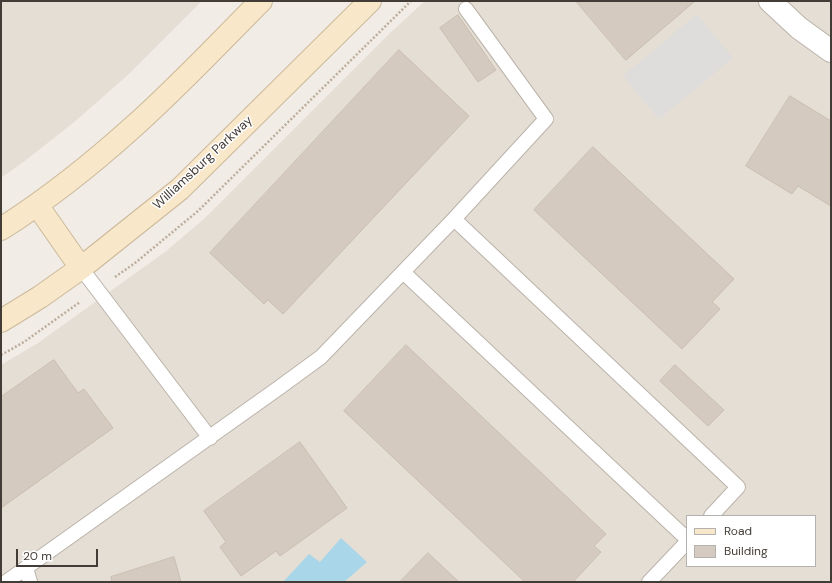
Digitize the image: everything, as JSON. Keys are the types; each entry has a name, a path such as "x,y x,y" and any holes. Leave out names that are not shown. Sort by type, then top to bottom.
{"street":[{"path":"1,228 37,205 106,151 134,126 261,1"},
{"name":"Williamsburg Parkway","path":"1,321 40,297 82,268 180,189 370,1"},
{"path":"770,1 800,28 831,50"},
{"path":"37,205 82,268"}],"lane":[{"path":"6,582 210,438 321,357 454,219 546,119 466,9"},
{"path":"454,219 738,487 712,515"},
{"path":"82,268 210,438"},
{"path":"403,272 686,537"},
{"path":"649,582 686,543"},
{"path":"26,568 30,582"}],"shaded area":[{"path":"1,1 202,1 128,75 73,123 1,178"},
{"path":"425,1 831,1 831,582 1,582 1,365 38,343 165,252 204,219 390,33"},
{"path":"697,14 733,58 659,119 623,76"}],"water":[{"path":"341,538 367,562 344,582 283,582 309,554 320,562"}],"building":[{"path":"576,1 695,1 626,60"},
{"path":"458,15 496,70 478,82 440,28"},
{"path":"399,50 469,116 283,314 268,300 264,304 210,253"},
{"path":"790,96 831,121 831,206 798,186 792,194 746,166"},
{"path":"593,147 734,279 712,302 720,309 682,349 534,210"},
{"path":"406,345 606,534 594,546 601,552 573,582 525,582 344,411"},
{"path":"54,360 78,393 84,389 113,428 1,508 1,397"},
{"path":"675,365 724,410 708,426 660,381"},
{"path":"300,442 347,508 280,556 276,551 241,576 220,547 226,542 204,511"},
{"path":"428,553 459,582 400,582"},
{"path":"174,557 181,582 112,582 111,577"}]}
